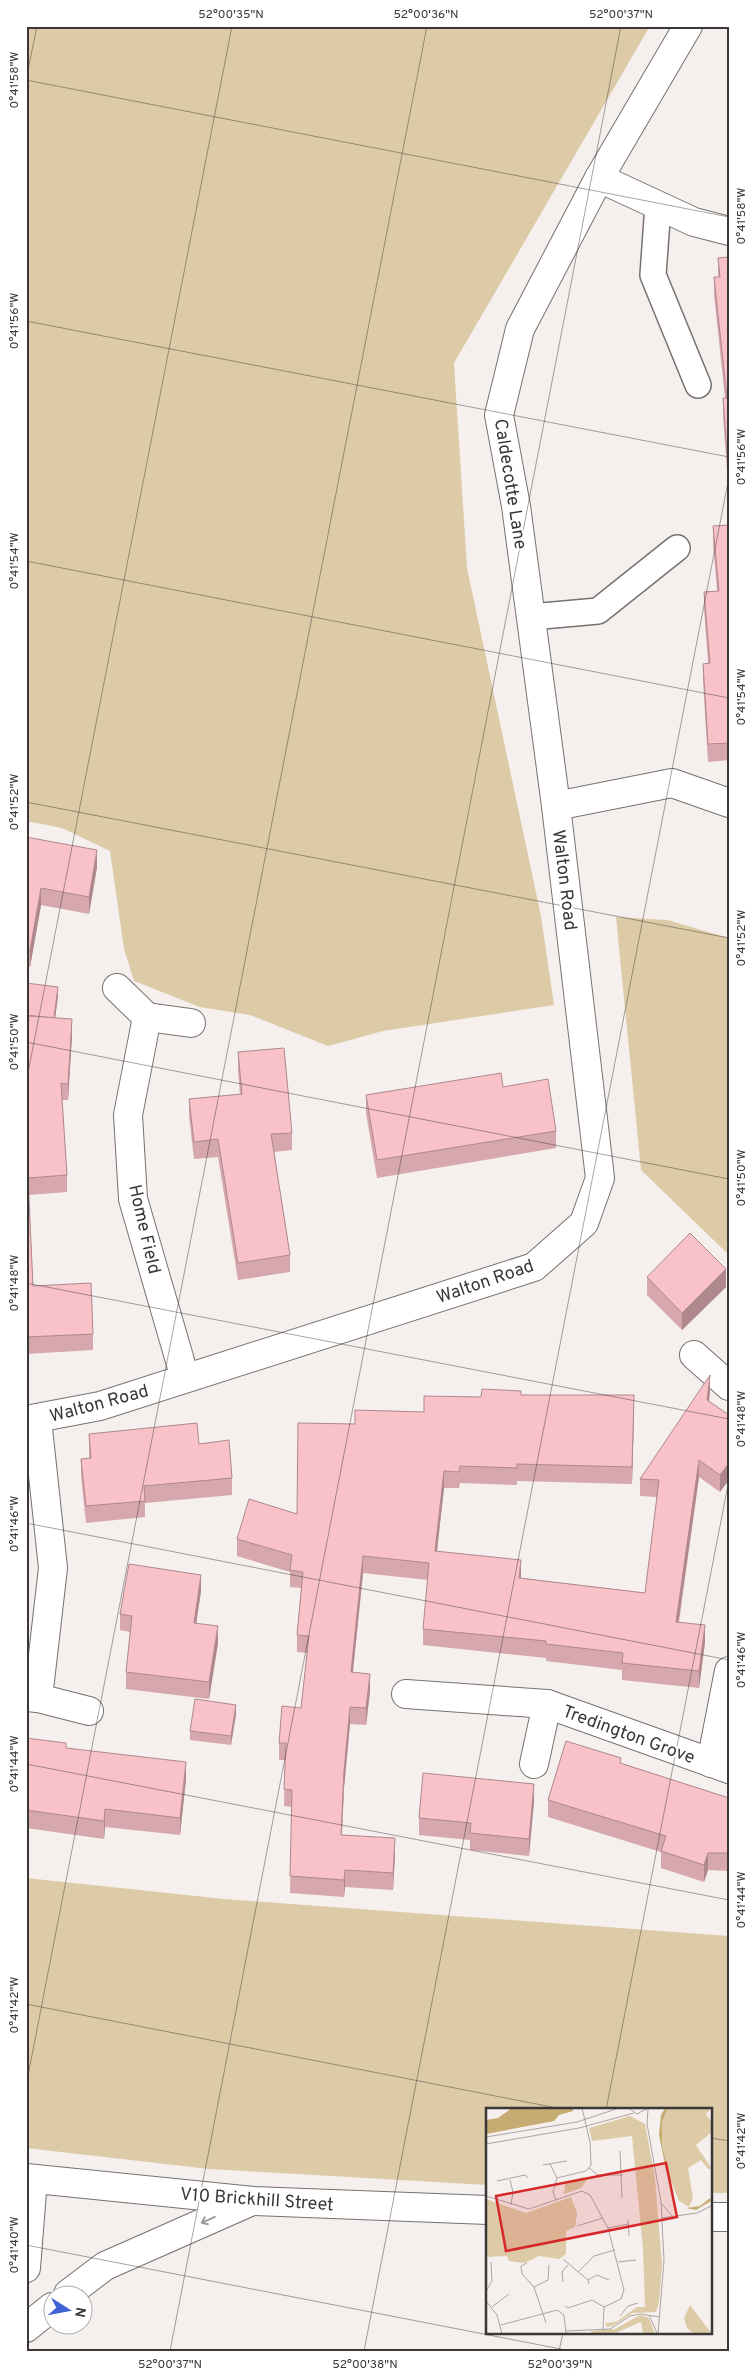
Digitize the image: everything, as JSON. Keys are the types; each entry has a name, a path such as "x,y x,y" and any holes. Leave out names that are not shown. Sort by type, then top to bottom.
{"street":[{"name":"Caldecotte Lane","path":"556,806 516,506 499,415 520,329 599,178 688,26"},
{"path":"599,178 694,222 729,231"},
{"path":"556,806 672,783 729,803"},
{"name":"Walton Road","path":"32,1420 100,1406 534,1267 584,1223 600,1178 556,806"},
{"path":"117,988 147,1017 191,1023"},
{"name":"Home Field","path":"147,1017 128,1115 133,1199 185,1378"},
{"path":"694,1355 729,1386"},
{"path":"32,1420 52,1568 32,1698 89,1710"},
{"name":"Tredington Grove","path":"406,1694 547,1704 720,1766 729,1671"},
{"name":"Tredington Grove","path":"534,1764 547,1704"},
{"path":"26,2268 30,2179"},
{"name":"V10 Brickhill Street","path":"30,2179 253,2201 486,2210"},
{"path":"81,2284 105,2266 253,2201"},
{"path":"712,2217 729,2217"},
{"path":"26,2328 42,2315"}],"lane":[{"path":"658,205 653,275 698,385"},
{"path":"530,617 598,611 677,548"}],"shaded area":[{"path":"26,26 650,26 454,363 467,568 541,916 554,1005 383,1031 328,1046 250,1015 200,1007 134,981 124,949 110,851 62,828 26,821"},
{"path":"616,917 667,920 729,938 729,1255 641,1170"},
{"path":"26,1878 224,1899 729,1936 729,2193 712,2193 712,2108 486,2108 486,2185 209,2169 26,2148"}],"building":[{"path":"729,257 729,480 723,398 727,398 714,277 720,277 718,258"},
{"path":"729,525 729,743 708,744 703,664 710,663 704,592 719,591 713,526"},
{"path":"26,837 97,850 89,897 41,888 30,950 26,949"},
{"path":"26,983 58,987 54,1018 26,1015"},
{"path":"29,1016 72,1019 68,1084 61,1083 67,1175 28,1178 33,1286 91,1283 93,1334 26,1337 26,1056"},
{"path":"284,1048 292,1133 271,1134 290,1255 238,1263 218,1139 194,1142 189,1099 242,1094 238,1052"},
{"path":"501,1073 503,1087 548,1079 556,1131 377,1160 366,1095"},
{"path":"690,1233 726,1269 682,1313 647,1277"},
{"path":"710,1375 707,1400 729,1415 729,1463 720,1475 699,1460 676,1622 705,1625 699,1671 622,1663 623,1653 546,1644 546,1641 423,1629 429,1563 363,1556 351,1672 370,1674 366,1708 350,1707 341,1835 395,1838 393,1873 345,1870 344,1880 290,1876 292,1790 284,1789 286,1743 279,1743 282,1706 301,1708 309,1636 297,1635 303,1572 290,1570 292,1555 237,1539 249,1499 297,1514 298,1423 355,1424 355,1410 424,1412 424,1396 481,1397 482,1389 521,1391 521,1395 634,1395 632,1467 517,1464 517,1468 460,1466 459,1472 444,1471 435,1551 521,1560 519,1578 645,1593 659,1480 640,1479"},
{"path":"197,1423 199,1444 229,1440 232,1478 144,1486 145,1501 86,1506 81,1459 91,1458 89,1434"},
{"path":"129,1564 201,1575 194,1623 218,1626 209,1682 126,1672 132,1616 120,1614"},
{"path":"195,1699 236,1705 231,1736 190,1731"},
{"path":"26,1738 66,1743 66,1748 186,1762 180,1818 105,1809 104,1821 26,1810"},
{"path":"566,1741 621,1758 620,1763 729,1798 729,1853 708,1853 704,1865 661,1851 666,1836 548,1800"},
{"path":"423,1773 534,1784 529,1839 470,1833 471,1823 419,1818"}]}
